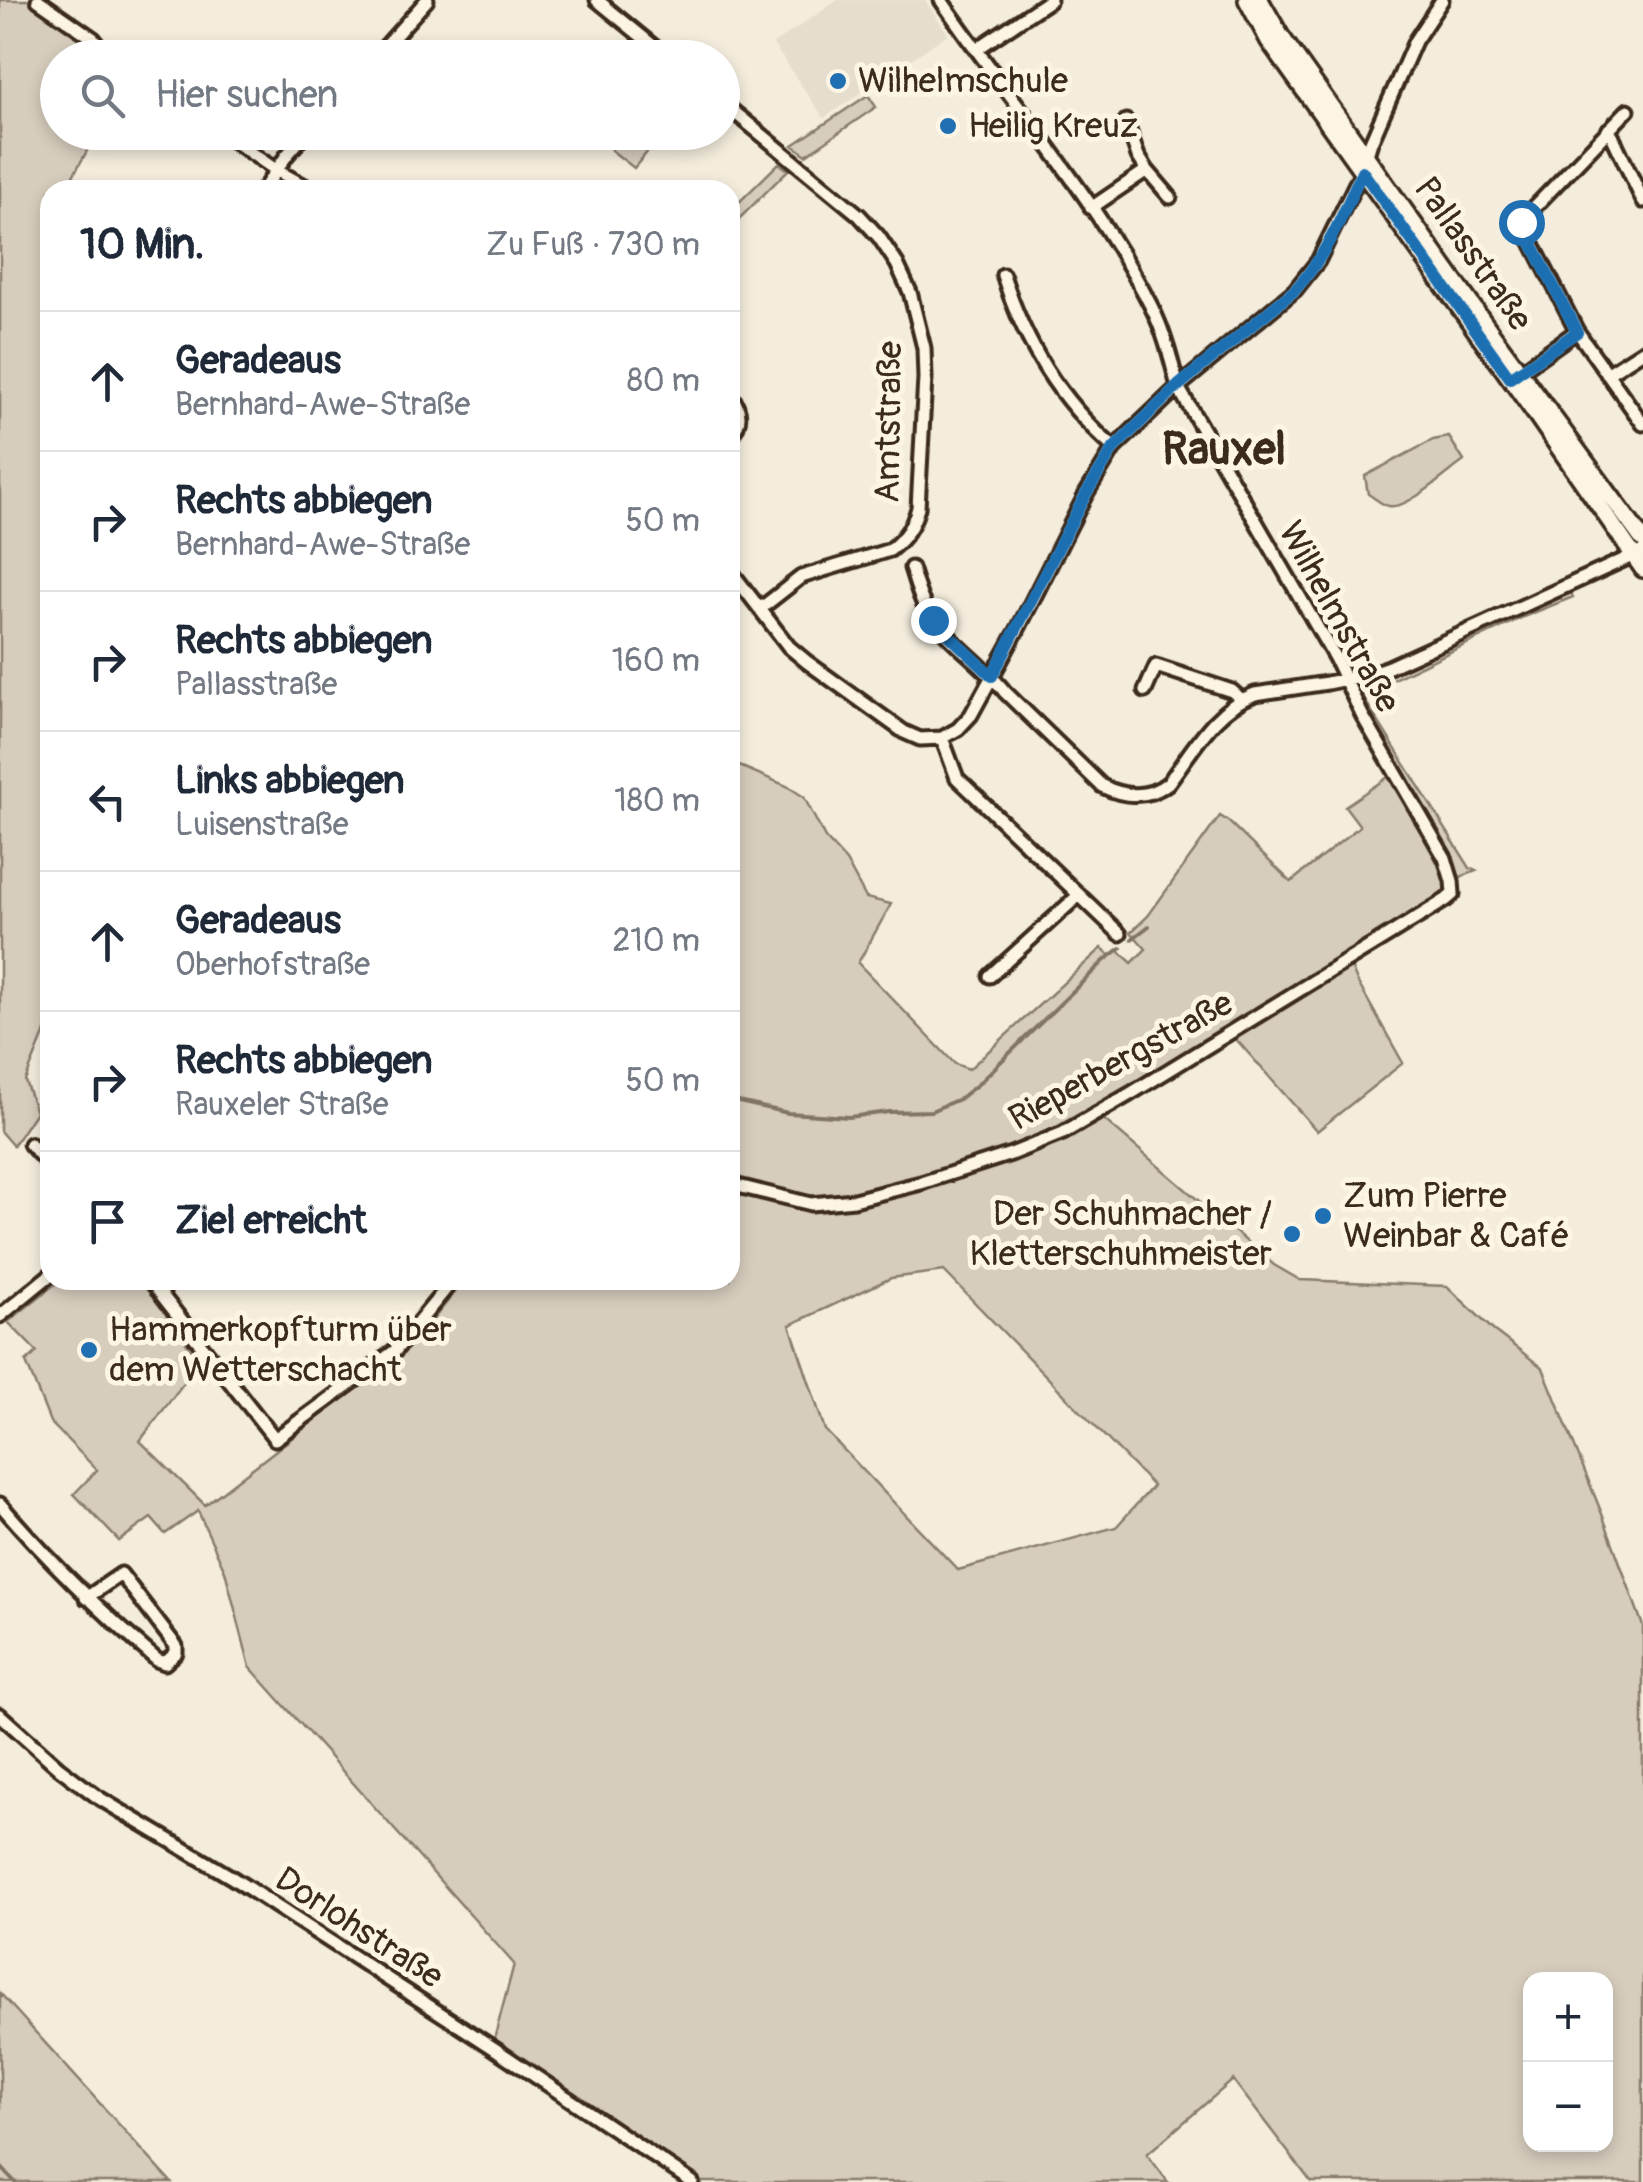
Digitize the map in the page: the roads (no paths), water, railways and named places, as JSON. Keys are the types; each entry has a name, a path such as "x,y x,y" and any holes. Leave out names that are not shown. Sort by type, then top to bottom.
{"main road":[{"name":"Pallasstraße","path":"1246,0 1269,41 1364,163"},
{"name":"Pallasstraße","path":"1260,0 1364,163 1640,559"},
{"name":"Pallasstraße","path":"1515,375 1643,540"}],"street":[{"path":"38,0 95,40"},
{"path":"391,40 427,0"},
{"path":"597,0 646,40"},
{"name":"Wilhelmstraße","path":"942,0 1091,208 1153,308 1178,386 1445,858 1452,894"},
{"path":"977,49 1050,0"},
{"path":"740,583 790,647 904,732 920,739 942,738 958,729 971,715 1114,448 1178,386 1307,276 1328,242 1415,42 1442,0"},
{"path":"1628,110 1521,222 1577,332 1643,424"},
{"name":"Amtstraße","path":"740,117 858,214 880,237 910,292 924,348 918,508 914,524 890,550 801,577 760,609"},
{"path":"1126,121 1133,146 1170,197"},
{"path":"1609,129 1643,201"},
{"path":"247,150 294,180"},
{"path":"270,180 293,150"},
{"path":"1091,208 1148,170"},
{"path":"1002,275 1024,331 1050,378 1085,422 1114,448"},
{"path":"1515,375 1577,332"},
{"path":"1608,374 1643,351"},
{"path":"911,568 920,598 933,620 1005,692 1102,786 1119,794 1139,795 1159,790 1168,783 1215,720 1242,700 1255,694 1346,679 1389,667 1640,559"},
{"path":"1145,691 1156,666 1232,691 1242,700"},
{"path":"942,738 957,778 1120,934"},
{"name":"Rieperbergstraße","path":"740,1186 811,1204 854,1200 1011,1154 1062,1133 1153,1081 1452,894"},
{"path":"990,976 1079,895"},
{"path":"30,1144 40,1155"},
{"path":"0,1316 40,1283"},
{"path":"158,1290 275,1439 395,1351 445,1290"},
{"path":"0,1504 38,1550 86,1598 157,1660 165,1663 176,1653 176,1646 121,1574 86,1598"},
{"name":"Dorlohstraße","path":"0,1715 99,1798 476,2036 692,2182"}],"waterway":[{"path":"1132,939 1149,926"},
{"path":"740,1102 788,1113 849,1117 931,1111 959,1099 978,1084 1121,948"},
{"path":"0,2166 15,2182"}],"place":[{"name":"Wilhelmschule","path":"838,81"},
{"name":"Heilig Kreuz","path":"948,126"},
{"name":"Zum Pierre Weinbar & Café","path":"1323,1216"},
{"name":"Der Schuhmacher / Kletterschuhmeister","path":"1292,1234"},
{"name":"Hammerkopfturm über dem Wetterschacht","path":"89,1350"}],"district":[{"name":"Rauxel","path":"1224,450"}]}
